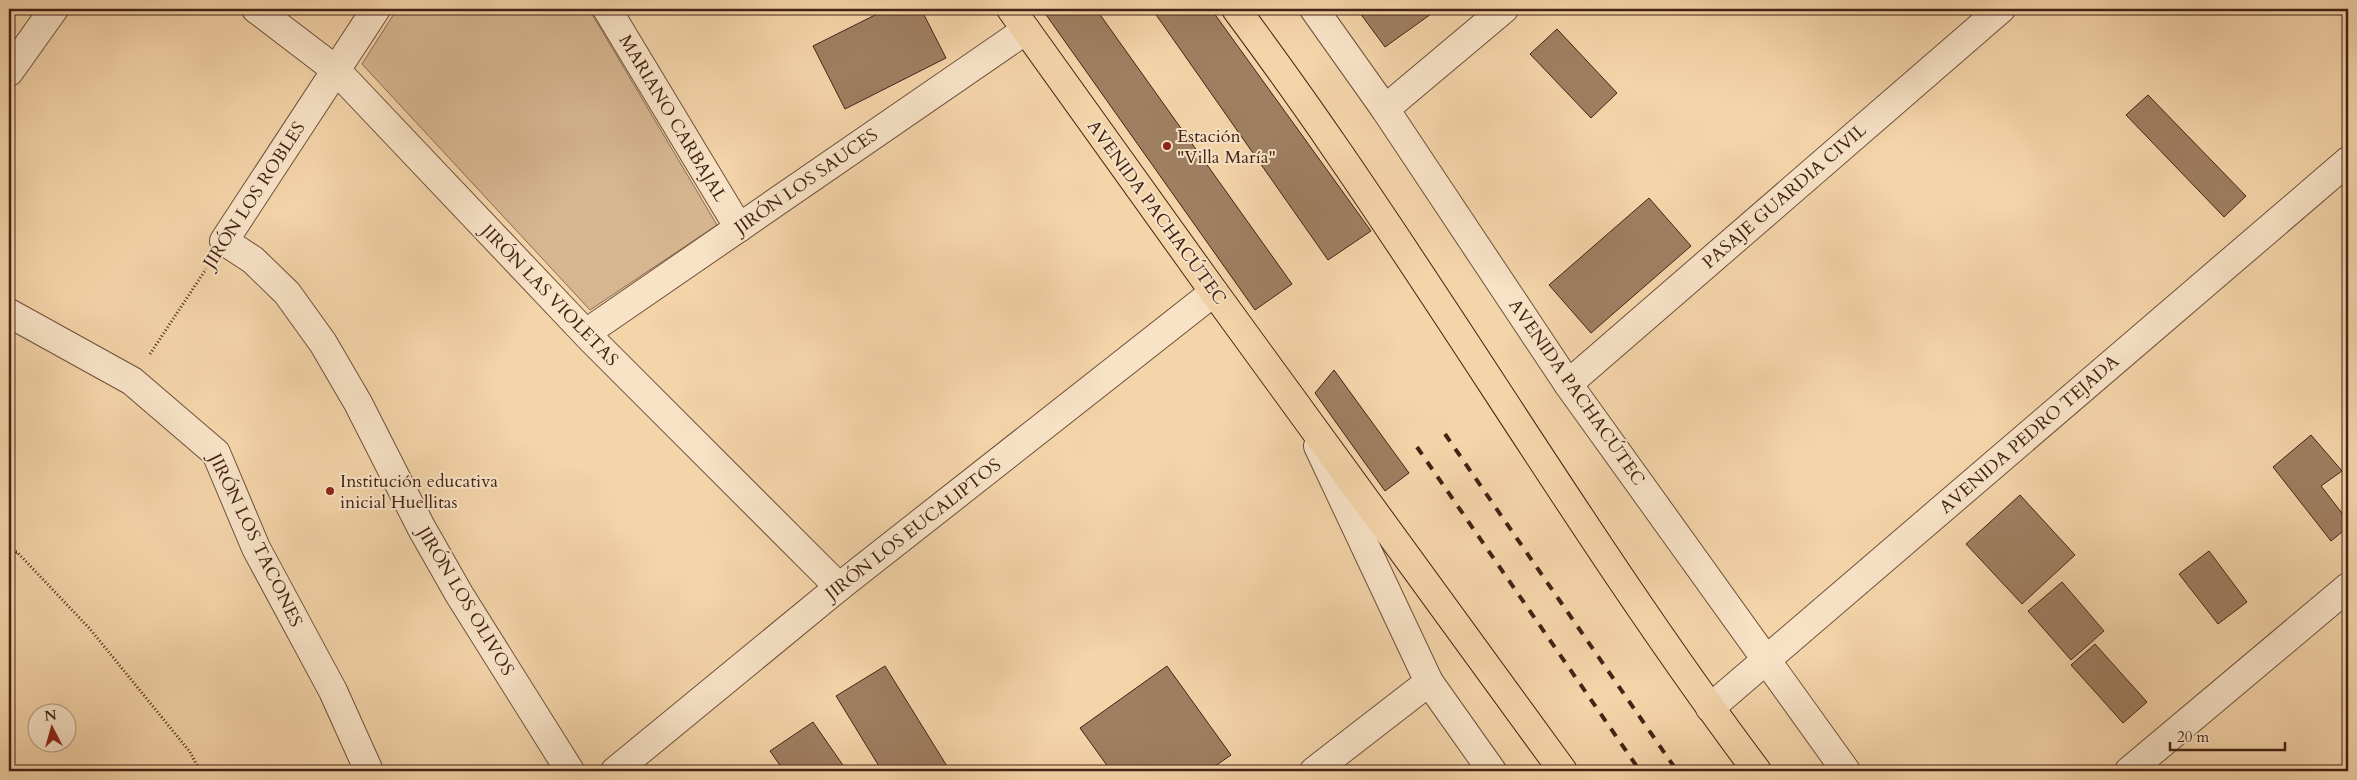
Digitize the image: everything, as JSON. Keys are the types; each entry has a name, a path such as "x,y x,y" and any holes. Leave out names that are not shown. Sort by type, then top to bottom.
{"main road":[{"path":"1236,9 1336,149 1518,425 1710,708 1758,771"},
{"name":"AVENIDA PACHACÚTEC","path":"1019,19 1214,292 1564,771"}],"street":[{"path":"9,72 54,9"},
{"name":"JIRÓN LAS VIOLETAS","path":"256,9 336,70 586,333 839,587"},
{"name":"JIRÓN LOS ROBLES","path":"224,241 376,9"},
{"name":"MARIANO CARBAJAL","path":"607,9 738,228"},
{"name":"AVENIDA PACHACÚTEC","path":"1314,9 1386,109 1568,384 1846,771"},
{"path":"1386,109 1504,9"},
{"name":"PASAJE GUARDIA CIVIL","path":"1568,384 2001,9"},
{"name":"JIRÓN LOS SAUCES","path":"586,333 738,228 1019,19"},
{"name":"AVENIDA PEDRO TEJADA","path":"1710,708 2348,161"},
{"name":"JIRÓN LOS OLIVOS","path":"224,241 253,260 287,293 322,343 358,403 421,527 459,594 570,771"},
{"name":"JIRÓN LOS EUCALIPTOS","path":"615,771 839,587 1214,292"},
{"name":"JIRÓN LOS TACONES","path":"9,313 132,381 216,453 256,548 333,691 369,771"},
{"name":"AVENIDA PACHACÚTEC","path":"1304,415 1429,682 1492,771"},
{"path":"2129,771 2348,586"},
{"path":"1314,771 1429,682"}],"path":[{"name":"JIRÓN LOS ROBLES","path":"132,381 224,241"},
{"path":"9,550 17,552 90,629 190,752 200,771"},
{"path":"9,561 17,552"}],"shaded area":[{"path":"397,9 589,9 717,225 590,310 362,64"}],"building":[{"path":"887,9 921,9 946,58 845,109 813,46"},
{"name":"Estación \"Villa María\"","path":"1042,9 1096,9 1292,284 1255,310"},
{"name":"Estación \"Villa María\"","path":"1152,9 1211,9 1371,231 1328,260"},
{"path":"1357,9 1438,9 1385,47"},
{"path":"1557,29 1617,93 1591,118 1530,54"},
{"path":"2148,95 2246,196 2224,217 2126,115"},
{"path":"1649,198 1691,246 1591,333 1549,285"},
{"path":"1334,370 1409,473 1385,491 1315,393"},
{"path":"2311,435 2342,471 2321,486 2348,521 2348,527 2331,541 2273,467"},
{"path":"2020,495 2075,555 2022,604 1966,544"},
{"path":"2209,551 2247,602 2218,624 2179,574"},
{"path":"2062,582 2104,631 2071,660 2028,611"},
{"path":"2095,644 2147,702 2123,723 2071,665"},
{"path":"885,666 950,771 882,771 836,696"},
{"path":"1167,666 1231,755 1208,771 1111,771 1080,728"},
{"path":"813,722 847,771 784,771 770,751"}],"railway":[{"path":"1445,434 1677,771"},
{"path":"1417,447 1640,771"}],"place":[{"name":"Estación \"Villa María\"","path":"1167,146"},
{"name":"Institución educativa inicial Huellitas","path":"330,491"}]}
